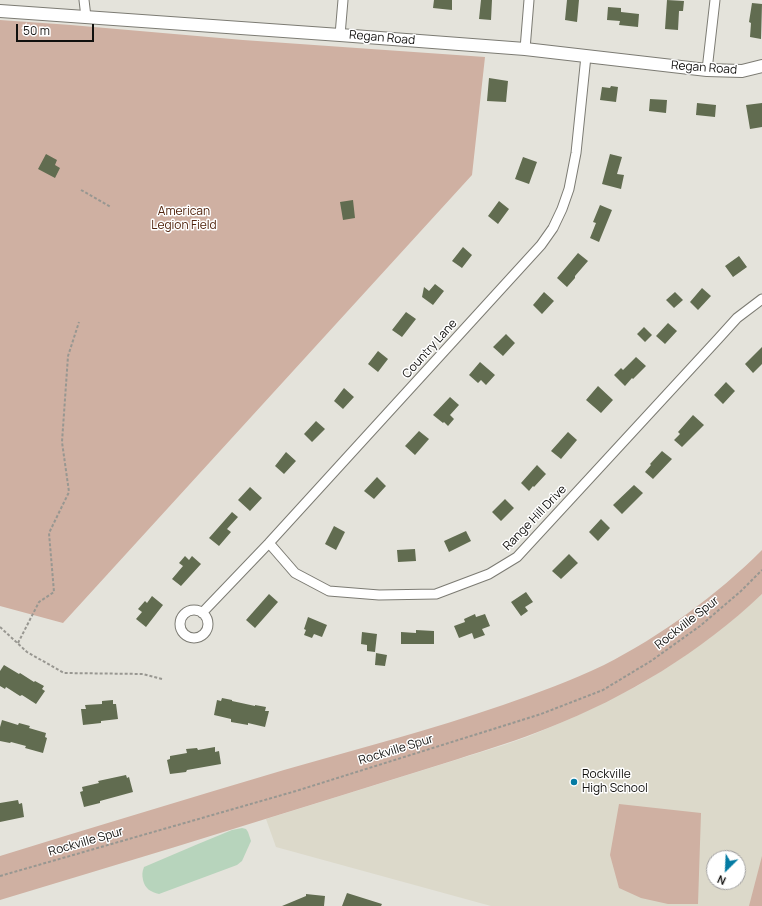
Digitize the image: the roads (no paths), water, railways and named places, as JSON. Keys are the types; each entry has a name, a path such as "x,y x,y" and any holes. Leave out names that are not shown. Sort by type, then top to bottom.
{"street":[{"path":"84,0 86,17"},
{"path":"340,35 343,0"},
{"path":"525,49 529,0"},
{"path":"707,70 714,0"},
{"name":"Regan Road","path":"0,11 525,49 707,70 742,71 762,66"},
{"name":"Country Lane","path":"202,612 269,543 540,245 553,228 569,189 576,153 586,56"},
{"name":"Range Hill Drive","path":"269,543 295,573 329,591 379,595 436,594 489,574 517,557 737,318 762,299"}],"place":[{"name":"Rockville High School","path":"574,782"}],"park label":[{"name":"American Legion Field","path":"184,219"}]}
